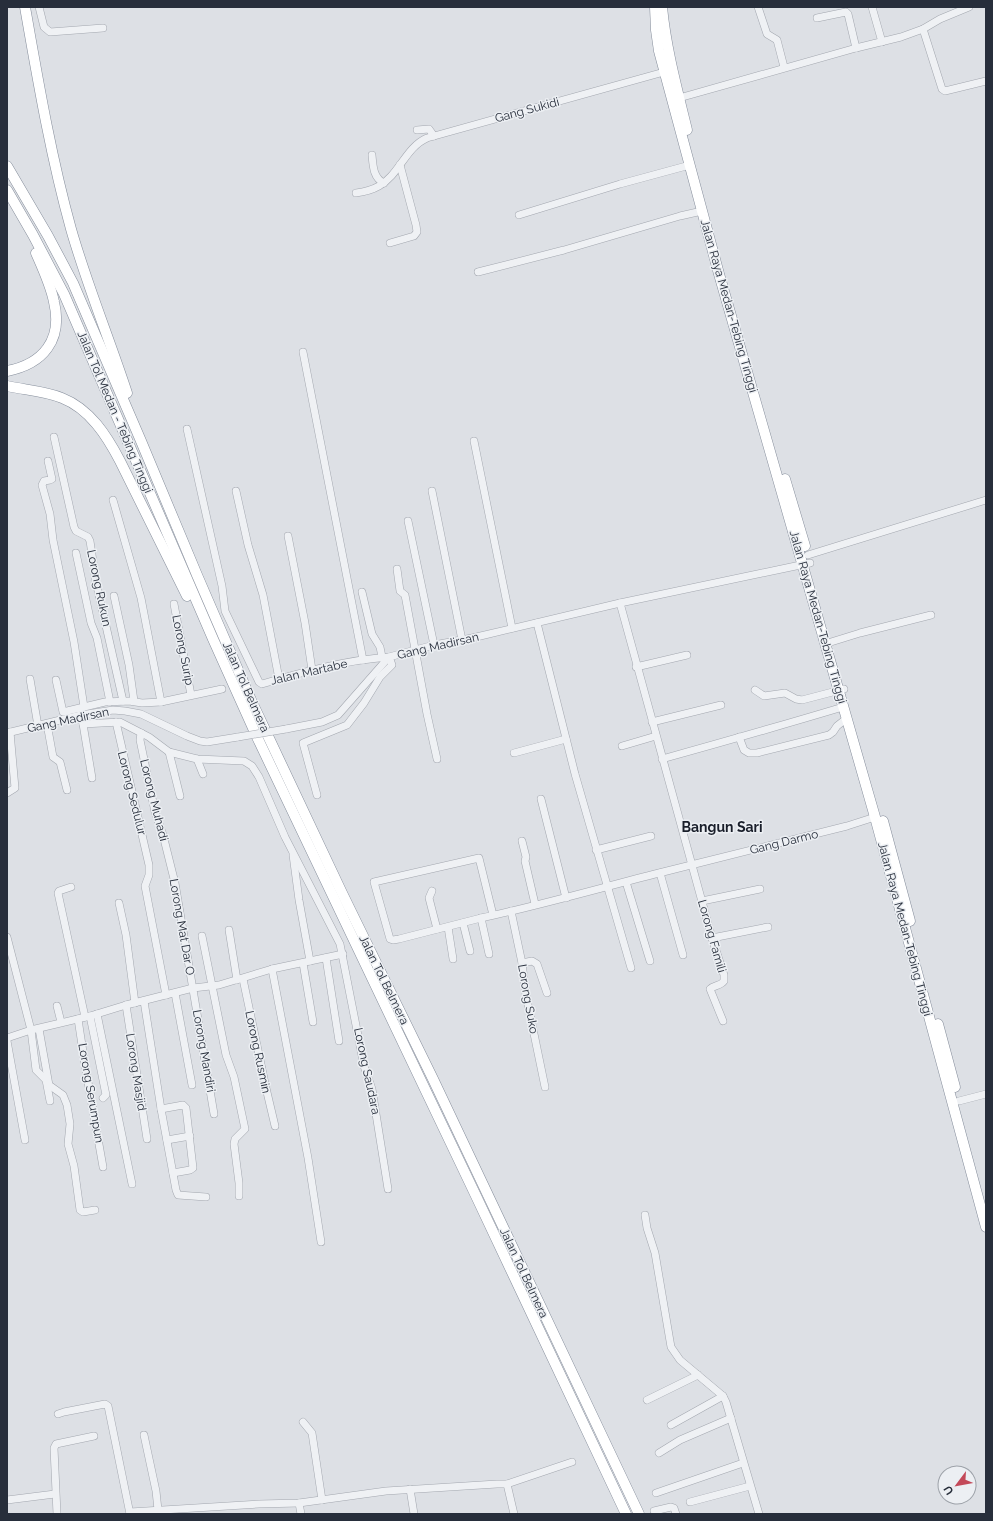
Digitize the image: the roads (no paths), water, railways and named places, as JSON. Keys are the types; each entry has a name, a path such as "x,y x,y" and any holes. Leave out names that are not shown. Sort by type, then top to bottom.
{"highway":[{"path":"25,7 48,130 71,229 83,270 125,386 141,441"},
{"name":"Jalan Raya Medan-Tebing Tinggi","path":"654,7 656,30 664,72 702,211 831,642 846,719 875,818 986,1227"},
{"name":"Jalan Raya Medan-Tebing Tinggi","path":"662,7 671,70 727,278 807,561 841,689 888,838 986,1203"},
{"name":"Jalan Tol Medan - Tebing Tinggi","path":"7,166 48,236 73,283 141,441"},
{"path":"7,191 48,282 56,315 53,338 42,356 26,366 7,371"},
{"name":"Jalan Tol Medan - Tebing Tinggi","path":"7,191 33,235 64,294 213,639"},
{"path":"7,386 61,398 82,410 96,423 117,454 191,604 213,639"},
{"name":"Jalan Tol Belmera","path":"141,441 254,706 639,1514"},
{"name":"Jalan Tol Belmera","path":"213,639 257,737 626,1514"}],"street":[{"path":"39,7 44,27 50,32 56,33 103,28"},
{"path":"758,7 767,34 777,40 784,67"},
{"path":"872,7 882,42"},
{"path":"679,98 784,67 882,42 923,29 940,19 969,7"},
{"path":"816,18 846,12 848,14 856,48"},
{"path":"923,29 942,89 945,91 952,90 986,81"},
{"name":"Gang Sukidi","path":"384,183 421,141 434,136 664,72"},
{"path":"417,130 429,129 434,136"},
{"path":"356,193 373,189 384,183 376,176 373,167 372,155"},
{"path":"390,243 414,236 417,232 400,165"},
{"path":"519,215 620,184 690,166"},
{"path":"478,272 564,250 702,211"},
{"path":"303,352 363,660"},
{"name":"Jalan Martabe","path":"187,429 222,586 225,611 260,682 262,684 312,670 363,660 389,657"},
{"name":"Lorong Rukun","path":"54,436 74,527 76,530 88,537 90,541 96,582 123,701"},
{"path":"474,441 512,628"},
{"path":"48,461 52,479 44,481 42,485 50,514 53,540 74,642 84,707"},
{"path":"236,490 245,531 263,595 279,679"},
{"path":"432,491 462,640"},
{"path":"113,500 141,598 160,702"},
{"name":"Gang Madirsan","path":"8,732 46,724 64,716 113,710 141,714 187,736 207,742 322,722 338,715 389,657 434,645 462,640 807,561 986,500"},
{"path":"408,521 434,645"},
{"path":"288,536 305,623 312,670"},
{"path":"76,553 91,623 97,638 110,702"},
{"path":"397,569 400,591 405,595 437,760"},
{"path":"362,592 372,634 380,647 382,657"},
{"path":"114,596 129,665 134,701"},
{"name":"Lorong Famili","path":"620,603 636,667 724,978 722,983 710,989 723,1021"},
{"name":"Lorong Surip","path":"174,604 192,695"},
{"path":"831,642 860,633 932,615"},
{"path":"537,623 596,850 631,968"},
{"path":"636,667 687,655"},
{"path":"316,795 303,743 347,725 364,703 380,677 392,665 389,657"},
{"path":"30,679 38,726"},
{"path":"56,680 64,716 84,707 110,702 160,702 222,689"},
{"path":"755,690 764,696 785,693 796,699 802,700 841,689"},
{"path":"652,722 720,705"},
{"path":"662,759 790,724 843,707"},
{"path":"80,715 83,724 92,778"},
{"path":"739,737 741,746 744,750 749,753 757,753 829,735 846,719"},
{"path":"83,724 116,722 141,732 169,752 197,760 244,761 252,766 259,777 292,852 313,1022"},
{"name":"Lorong Sedulur","path":"116,722 149,864 149,874 145,886 166,996"},
{"path":"46,724 53,757 60,762 67,790"},
{"path":"7,793 15,788 8,732"},
{"name":"Lorong Muhadi","path":"141,732 140,740 155,812 163,835 171,867"},
{"path":"622,746 656,736"},
{"path":"514,753 566,739"},
{"path":"169,752 180,796"},
{"path":"197,760 203,774"},
{"path":"541,799 566,898"},
{"name":"Gang Darmo","path":"493,915 479,858 374,882 390,939 393,940 448,927 535,904 566,898 875,818"},
{"path":"596,850 651,836"},
{"path":"522,841 535,904"},
{"name":"Lorong Saudara","path":"292,852 320,903 340,944 343,954 364,1066 372,1089 388,1189"},
{"name":"Lorong Mat Dar O","path":"171,867 194,988"},
{"path":"660,873 683,955"},
{"path":"626,882 650,961"},
{"path":"71,887 59,891 58,893 106,1095 106,1097 103,1098"},
{"path":"702,901 760,889"},
{"path":"432,890 429,898 438,929"},
{"path":"119,903 126,935 135,1003"},
{"name":"Lorong Suko","path":"511,911 545,1087"},
{"path":"481,918 489,954"},
{"path":"463,923 470,951"},
{"path":"448,927 454,959"},
{"path":"712,938 768,927"},
{"name":"Lorong Rusmin","path":"229,930 275,1126"},
{"path":"202,936 226,1055 234,1077 245,1129 235,1139 234,1144 240,1184 239,1196"},
{"path":"7,937 31,1030 36,1070 46,1080 50,1101"},
{"path":"7,1038 31,1030 194,988 212,986 272,969 343,954"},
{"path":"326,958 339,1041"},
{"path":"522,963 532,961 537,964 547,993"},
{"path":"272,969 308,1158 321,1242"},
{"name":"Lorong Mandiri","path":"194,988 197,1018 214,1114"},
{"path":"175,993 192,1085"},
{"path":"144,1001 161,1109 176,1190 178,1195 206,1197"},
{"name":"Lorong Masjid","path":"126,1005 147,1140"},
{"path":"57,1006 61,1022"},
{"path":"88,1016 132,1184"},
{"name":"Lorong Serumpun","path":"88,1016 85,1065 103,1167"},
{"path":"39,1029 50,1085 62,1095 67,1105 70,1124 68,1144 74,1166 78,1204 80,1210 84,1212 95,1210"},
{"path":"7,1041 25,1140"},
{"path":"959,1101 986,1094"},
{"path":"161,1109 185,1106 193,1168 190,1170 173,1173"},
{"path":"167,1140 190,1136"},
{"path":"645,1215 647,1228 657,1260 671,1347 680,1360 722,1396 726,1402 759,1514"},
{"path":"647,1400 698,1375"},
{"path":"671,1425 722,1396"},
{"path":"58,1414 105,1404 108,1406 130,1513 259,1504 299,1503 410,1489 507,1484 572,1462"},
{"path":"659,1453 680,1440 731,1418"},
{"path":"303,1422 312,1433 322,1500"},
{"path":"144,1435 156,1490 158,1510"},
{"path":"57,1514 54,1448 56,1444 94,1436"},
{"path":"656,1493 744,1463"},
{"path":"507,1484 514,1514"},
{"path":"690,1502 750,1486"},
{"path":"410,1489 414,1514"},
{"path":"7,1500 55,1494"},
{"path":"299,1503 301,1514"},
{"path":"654,1511 671,1507 674,1508 676,1514"}],"district":[{"name":"Bangun Sari","path":"722,827"}]}
